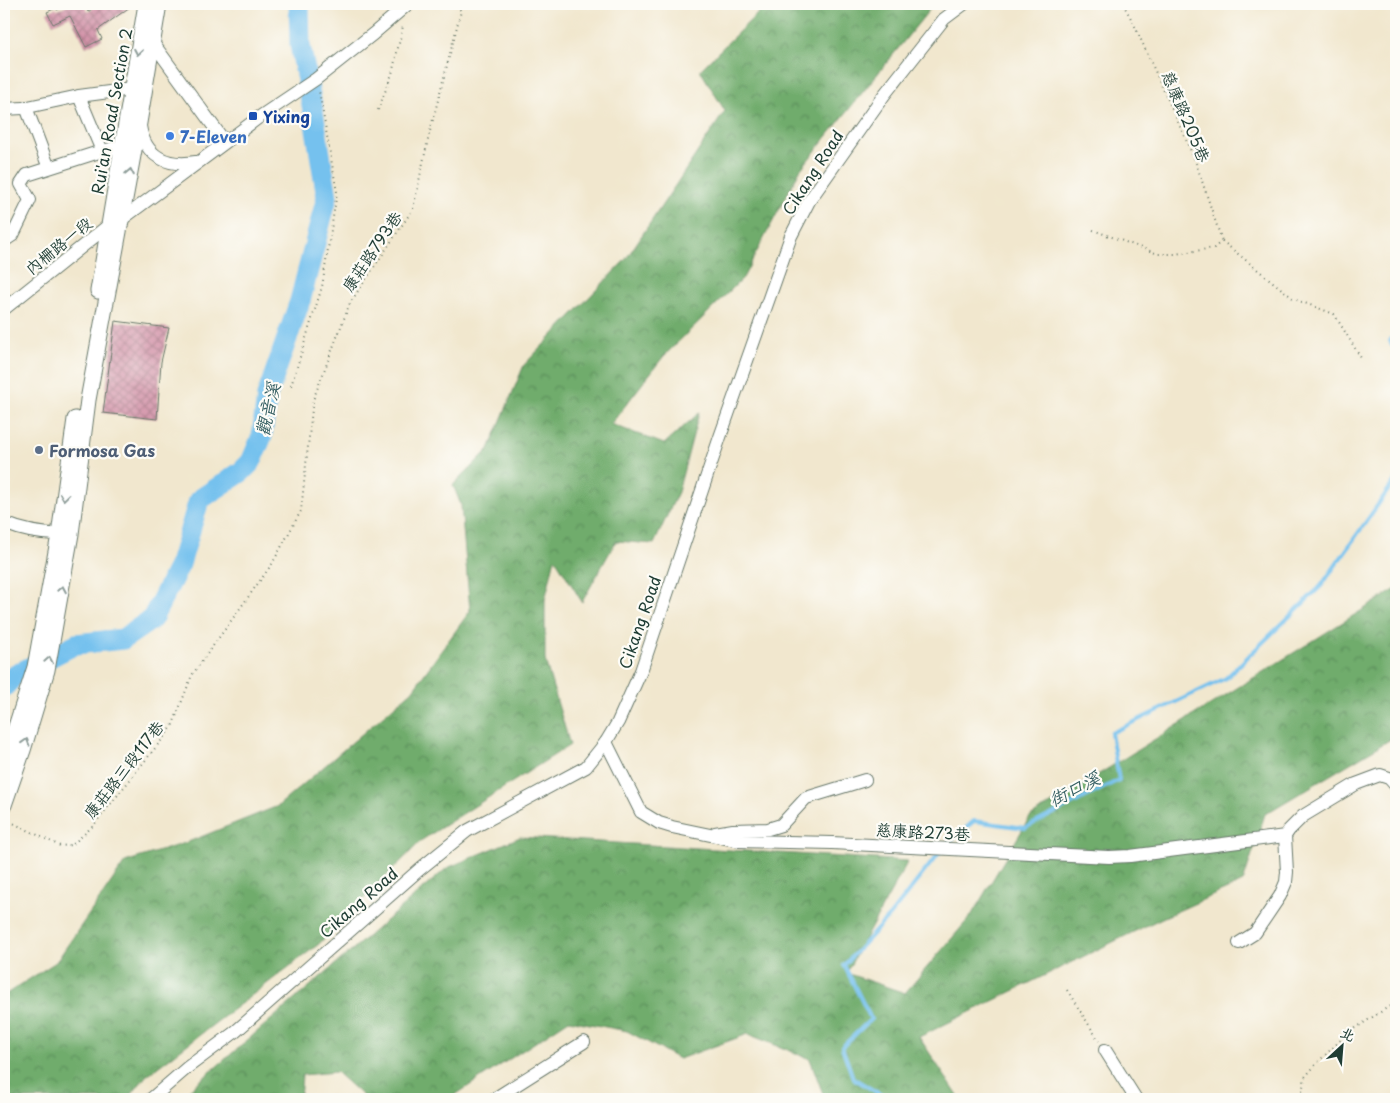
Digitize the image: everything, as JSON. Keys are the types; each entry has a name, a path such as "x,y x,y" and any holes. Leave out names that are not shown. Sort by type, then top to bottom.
{"main road":[{"name":"Rui'an Road Section 2","path":"115,222 122,146 146,4"},
{"path":"4,805 23,750 37,683 35,668 46,638 88,400 115,222 139,123 159,4"},
{"path":"4,764 37,683"}],"street":[{"name":"內柵路一段","path":"4,309 115,222 316,78 407,4"},
{"name":"Cikang Road","path":"151,1099 188,1067 235,1032 420,869 468,831 586,767 606,742 618,722 640,671 791,236 809,201 884,95 944,19 964,4"},
{"path":"153,43 225,142"},
{"path":"4,109 26,107 132,88"},
{"path":"79,96 102,151"},
{"path":"26,107 47,163"},
{"path":"139,123 142,140 152,154 167,162 184,164 198,161"},
{"path":"4,241 13,235 30,200 21,184 27,175 122,146"},
{"path":"4,523 18,529 65,534"},
{"name":"慈康路273巷","path":"606,742 641,812 659,823 672,828 739,841 832,843 1109,857 1285,836"},
{"path":"1239,943 1255,932 1280,896 1286,882 1287,872 1285,836 1303,816 1356,784 1380,775 1389,778 1396,786"},
{"path":"708,834 733,830 768,829 781,825 806,798 865,780"},
{"path":"502,1097 584,1042"},
{"path":"1104,1050 1136,1099"}],"path":[{"path":"378,110 392,74 407,4"},
{"name":"康莊路793巷","path":"301,511 313,400 350,302 413,209 429,136 462,11 456,4"},
{"name":"慈康路205巷","path":"1123,4 1134,22 1196,160 1222,241"},
{"path":"291,386 322,287 337,192 316,78"},
{"path":"1093,230 1158,254 1174,254 1214,248 1222,241 1294,299 1334,314 1361,358"},
{"name":"康莊路三段117巷","path":"4,818 60,846 72,845 93,826 172,727 192,675 272,564 301,511"},
{"path":"1067,990 1104,1050"},
{"path":"1297,1099 1301,1097 1305,1077 1348,1033 1396,1002"}],"green space":[{"path":"776,4 934,4 800,170 743,278 663,357 611,424 664,444 699,413 678,492 654,544 616,541 582,602 555,558 545,600 545,660 570,745 422,840 319,944 146,1076 128,1099 4,1099 4,990 6,994 56,962 125,862 188,842 278,806 412,691 470,611 461,505 453,485 489,449 524,365 626,259 725,111 700,70 762,9"},
{"path":"1396,589 1396,736 1265,814 1243,882 1162,918 919,1037 960,1099 825,1099 810,1059 748,1034 679,1059 627,1031 569,1020 449,1099 366,1099 336,1072 302,1075 300,1099 179,1099 447,868 520,837 908,861 846,973 905,993 971,916 1030,817"}],"building":[{"path":"69,4 84,4 88,12 98,4 134,4 98,30 102,39 86,47 70,16 53,24 47,12 56,8 57,10"},
{"path":"115,321 169,328 161,362 157,419 103,413"}],"waterway":[{"name":"觀音溪","path":"4,687 15,675 76,644 123,639 152,619 180,564 199,500 241,472 251,462 262,436 267,396 300,301 327,197 300,45 299,4"},
{"name":"街口溪","path":"1396,333 1390,341 1396,351"},
{"name":"街口溪","path":"945,846 974,821 1025,828 1119,780 1111,733 1226,678 1321,586 1396,479"},
{"name":"街口溪","path":"888,1099 853,1078 842,1047 871,1019 844,965 891,914 940,852"}],"place":[{"name":"Yixing","path":"253,116"},
{"name":"7-Eleven","path":"170,136"},
{"name":"Formosa Gas","path":"39,450"}]}
